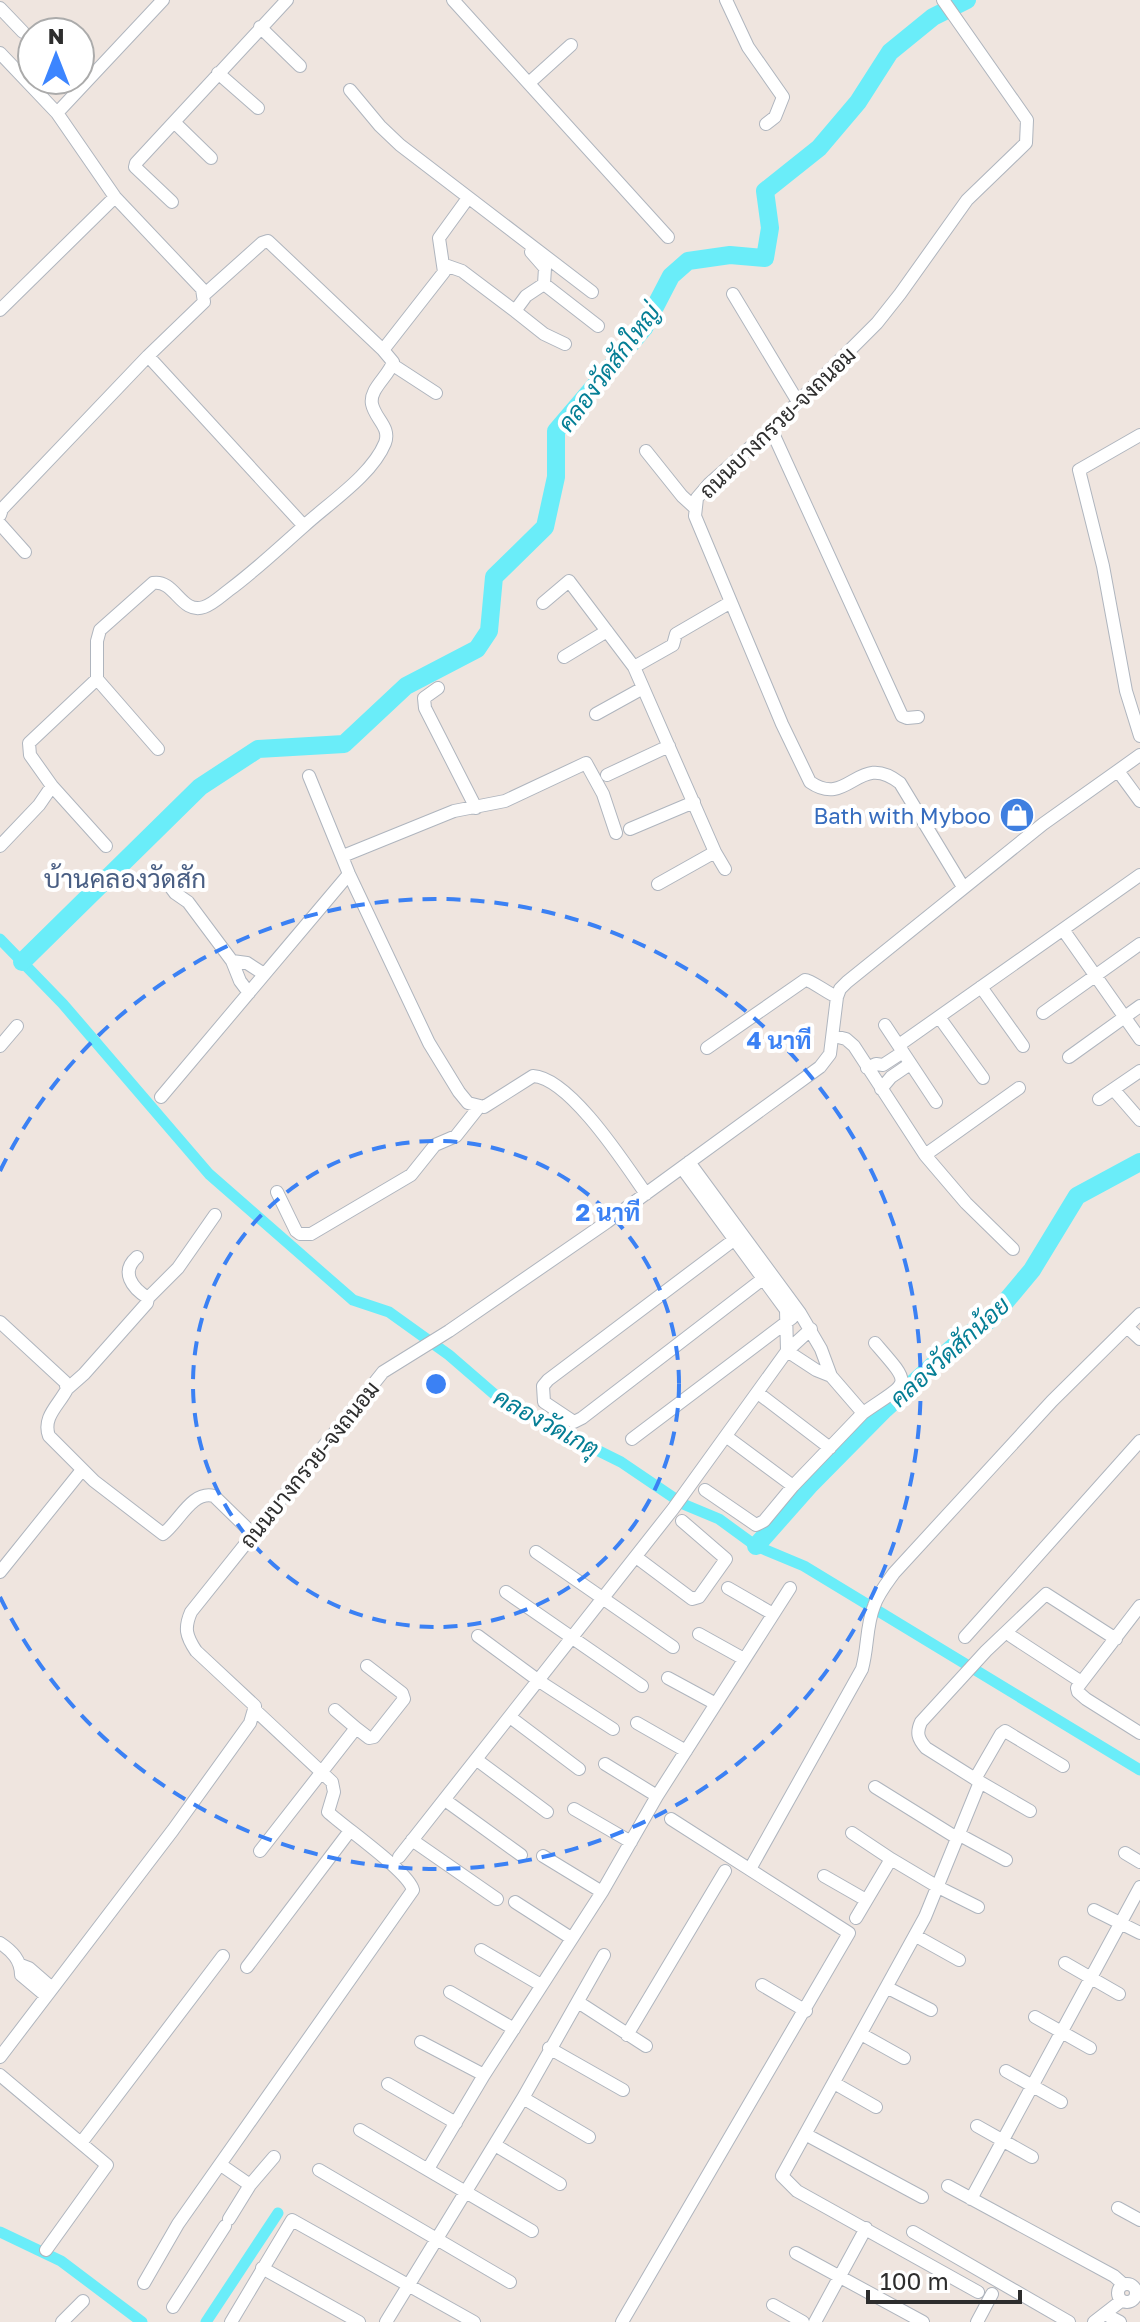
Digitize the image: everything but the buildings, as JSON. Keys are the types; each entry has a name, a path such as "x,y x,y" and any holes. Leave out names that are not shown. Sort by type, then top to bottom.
{"street":[{"path":"57,113 163,0"},
{"path":"172,202 135,165 287,0"},
{"path":"453,0 668,237"},
{"path":"726,0 748,47 783,97 775,117 766,124"},
{"name":"ถนนบางกรวย-จงถนอม","path":"943,0 1027,120 1026,143 967,200 887,311 771,429 709,484 697,498 694,507 695,516 793,749 810,782 829,790 838,789 870,772 890,775 900,783 963,887"},
{"path":"0,8 16,25"},
{"path":"260,27 300,66"},
{"path":"529,83 571,45"},
{"path":"2,59 57,113 115,197 205,294"},
{"path":"218,73 258,108"},
{"path":"350,90 388,134 465,202 538,258 545,268 544,284"},
{"path":"174,122 211,158"},
{"path":"0,310 115,197"},
{"path":"383,350 440,277 445,265 439,238 465,202"},
{"path":"465,202 592,292"},
{"path":"0,515 2,509 80,425 204,302 205,294 262,243 268,241 392,358 393,365 372,397 374,410 386,432 386,441 359,477 251,573 202,608 188,606 167,585 153,583 100,630 97,679 158,749"},
{"path":"445,265 462,271 544,334 565,344"},
{"path":"515,311 526,296 544,284"},
{"path":"544,284 598,326"},
{"path":"733,294 798,402"},
{"path":"148,356 304,526"},
{"path":"393,365 436,393"},
{"path":"771,429 902,716 918,717"},
{"path":"1140,435 1079,470 1103,566 1126,691 1140,736"},
{"path":"646,451 694,507"},
{"path":"0,524 25,552"},
{"path":"543,603 569,581 634,667 725,869"},
{"path":"634,667 673,645 676,634 731,602"},
{"path":"564,657 607,631"},
{"path":"97,679 29,743 30,755 52,786 106,846"},
{"path":"438,688 424,698 425,708 476,808"},
{"path":"596,714 643,688"},
{"path":"607,775 669,746"},
{"path":"707,1048 805,980 837,997 847,982 963,887 1140,755"},
{"path":"343,856 454,811 505,801 586,763 603,794 616,833"},
{"path":"1118,771 1140,801"},
{"path":"309,776 349,874 429,1043 459,1092 468,1103 479,1107 489,1105 533,1076 548,1080 603,1133 646,1194"},
{"path":"0,846 39,805 52,786"},
{"path":"630,829 694,802"},
{"path":"658,884 715,852"},
{"path":"161,1097 349,874"},
{"path":"883,1065 939,1017 1140,875"},
{"path":"164,878 175,893 188,902 232,961 249,993"},
{"path":"1064,931 1140,1039"},
{"path":"1043,1013 1140,944"},
{"path":"232,961 247,963 264,974"},
{"path":"981,987 1023,1046"},
{"name":"ถนนบางกรวย-จงถนอม","path":"256,1711 251,1701 196,1651 186,1632 191,1612 383,1372 449,1331 646,1194 820,1067 830,1054 837,997"},
{"path":"1069,1057 1140,1006"},
{"path":"939,1017 983,1078"},
{"path":"885,1025 936,1102"},
{"path":"0,1046 17,1026"},
{"path":"834,1036 850,1042 925,1155 966,1203 1013,1249"},
{"path":"881,1089 891,1077 910,1064"},
{"path":"867,1068 883,1065 891,1077"},
{"path":"1099,1099 1140,1071"},
{"path":"925,1155 1019,1088"},
{"path":"1114,1090 1140,1120"},
{"path":"277,1192 296,1231 311,1234 411,1175 435,1145 456,1136 479,1107"},
{"path":"686,1165 763,1272 800,1313 811,1329 831,1376 863,1413"},
{"path":"215,1215 178,1268 67,1389 50,1414 46,1429 82,1470 163,1534 198,1496 207,1494 214,1496 252,1533"},
{"path":"734,1233 548,1380 543,1386 544,1402 574,1422 582,1418 763,1272"},
{"path":"137,1257 130,1265 128,1276 134,1288 148,1298"},
{"path":"763,1272 786,1310 787,1351"},
{"path":"632,1439 800,1313"},
{"path":"750,1869 862,1669 870,1619 878,1595 894,1573 1004,1453 1098,1353 1140,1314"},
{"path":"0,1322 65,1382 67,1389"},
{"path":"1127,1327 1140,1339"},
{"path":"399,1857 673,1509 787,1351 811,1329"},
{"path":"705,1490 756,1525 764,1521 863,1413 901,1387 901,1372 875,1343"},
{"path":"787,1351 831,1376"},
{"path":"758,1393 830,1448"},
{"path":"727,1437 793,1486"},
{"path":"965,1637 1140,1441"},
{"path":"0,1572 82,1470"},
{"path":"636,1557 692,1599 699,1597 726,1559 682,1521"},
{"path":"536,1552 673,1647"},
{"path":"728,1588 773,1614"},
{"path":"428,2169 484,2075 602,1892 657,1796 790,1588"},
{"path":"506,1592 642,1686"},
{"path":"1030,1811 926,1748 920,1741 918,1730 921,1722 963,1674 1046,1594 1116,1639"},
{"path":"1140,1606 1080,1681 1078,1692 1140,1733"},
{"path":"699,1634 744,1659"},
{"path":"478,1636 539,1681 613,1729"},
{"path":"1011,1636 1080,1681"},
{"path":"335,1710 369,1738 374,1737 404,1699 402,1693 367,1666"},
{"path":"668,1678 716,1704"},
{"path":"0,2057 245,1732 256,1711 334,1785 328,1812 412,1884 411,1894 163,2246 144,2283"},
{"path":"510,1717 579,1769"},
{"path":"637,1723 686,1751"},
{"path":"260,1851 356,1728"},
{"path":"978,2292 797,2191 782,2176 916,1936 978,1781 1001,1734 1005,1731 1063,1766"},
{"path":"477,1760 547,1812"},
{"path":"605,1764 657,1796"},
{"path":"875,1787 958,1836 1006,1860"},
{"path":"445,1800 521,1855"},
{"path":"574,1809 631,1842"},
{"path":"622,2322 849,1933 671,1819"},
{"path":"247,1967 349,1832"},
{"path":"852,1833 938,1887 978,1907"},
{"path":"412,1840 497,1899"},
{"path":"1125,1853 1140,1862"},
{"path":"543,1856 602,1892"},
{"path":"856,1918 891,1859"},
{"path":"627,2035 725,1871"},
{"path":"824,1876 866,1900"},
{"path":"971,2199 1140,1887"},
{"path":"515,1902 571,1938"},
{"path":"1094,1910 1140,1933"},
{"path":"916,1936 959,1960"},
{"path":"0,1943 13,1953 21,1965 29,1968 49,1992"},
{"path":"481,1950 541,1985"},
{"path":"386,2322 467,2193 604,1955"},
{"path":"81,2143 223,1956"},
{"path":"1065,1963 1119,1994"},
{"path":"762,1985 806,2011"},
{"path":"888,1988 931,2010"},
{"path":"450,1992 514,2029"},
{"path":"578,2002 646,2046"},
{"path":"1035,2017 1090,2048"},
{"path":"861,2034 904,2058"},
{"path":"421,2042 484,2075"},
{"path":"549,2048 623,2090"},
{"path":"1006,2071 1061,2102"},
{"path":"0,2075 107,2163 106,2169 46,2250"},
{"path":"834,2083 876,2107"},
{"path":"388,2084 456,2123"},
{"path":"523,2098 589,2137"},
{"path":"977,2126 1032,2157"},
{"path":"360,2130 532,2231"},
{"path":"805,2134 922,2197"},
{"path":"495,2145 560,2184"},
{"path":"173,2307 250,2185 274,2157"},
{"path":"221,2165 250,2185"},
{"path":"319,2170 510,2282"},
{"path":"948,2186 1132,2284 1136,2290 1134,2299 1121,2301 1099,2318"},
{"path":"1118,2208 1140,2220"},
{"path":"236,2320 262,2268 292,2220 474,2322"},
{"path":"815,2322 866,2228"},
{"path":"913,2232 1069,2322"},
{"path":"796,2253 923,2322"},
{"path":"262,2268 359,2322"},
{"path":"977,2322 992,2294"},
{"path":"62,2322 83,2301"},
{"path":"773,2305 803,2322"},
{"path":"1099,2318 1120,2322"}],"waterway":[{"name":"คลองวัดสักใหญ่","path":"22,962 200,787 258,749 344,744 406,686 477,649 489,631 494,577 545,527 556,477 556,431 644,328 671,276 688,261 730,255 765,258 770,228 765,191 819,148 858,102 890,52 933,17 967,0"},
{"name":"คลองวัดเกตุ","path":"0,939 63,1004 209,1174 353,1300 389,1312 449,1355 508,1406 621,1462 683,1504 719,1519 756,1546 804,1566 1140,1770"},
{"name":"คลองวัดสักน้อย","path":"756,1546 809,1486 885,1409 961,1340 991,1319 1032,1270 1077,1196 1140,1162"},
{"path":"206,2322 278,2213"},
{"path":"0,2232 61,2261 142,2322"}],"place":[{"name":"Bath with Myboo","path":"1017,815"}],"district":[{"name":"บ้านคลองวัดสัก","path":"125,878"}]}
